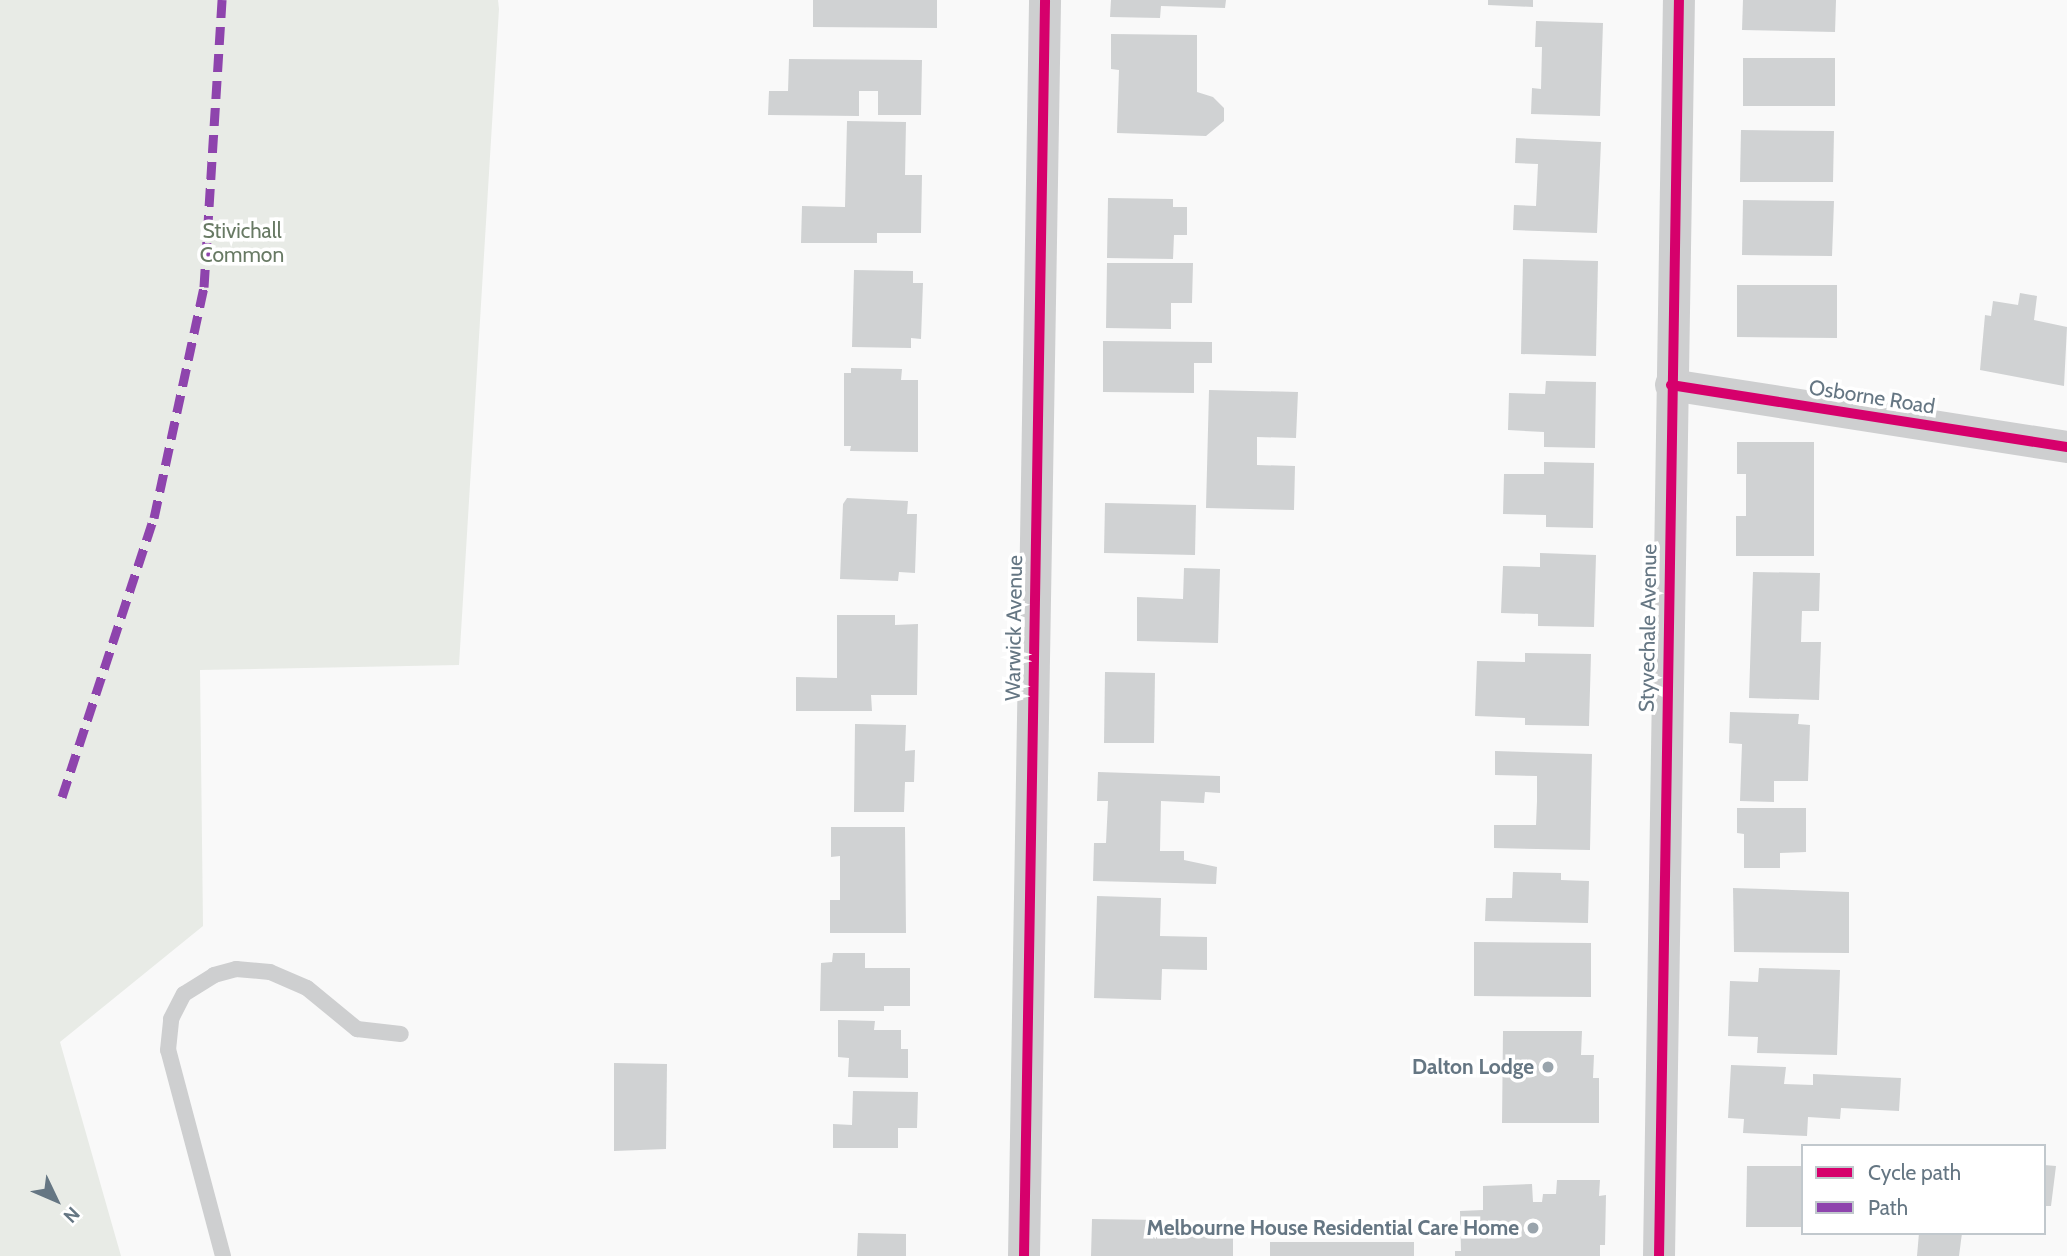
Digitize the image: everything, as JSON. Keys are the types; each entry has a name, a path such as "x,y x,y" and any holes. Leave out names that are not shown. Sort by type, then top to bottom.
{"street":[{"name":"Warwick Avenue","path":"1024,1256 1045,0"},
{"name":"Styvechale Avenue","path":"1658,1256 1679,0"},
{"name":"Osborne Road","path":"1671,385 2067,447"}],"lane":[{"path":"223,1256 168,1050 171,1019 184,994 214,975 236,969 270,972 307,988 357,1029 401,1034"}],"green space":[{"name":"Stivichall Common","path":"0,0 498,0 499,9 459,665 200,670 203,926 60,1042 121,1256 0,1256"}],"building":[{"path":"813,0 937,0 937,28 813,27"},
{"path":"1111,0 1226,0 1225,8 1161,6 1160,18 1110,17"},
{"path":"1488,0 1533,0 1533,7 1488,5"},
{"path":"1743,0 1836,0 1835,32 1742,30"},
{"path":"1536,21 1603,23 1600,116 1531,114 1532,88 1541,89 1542,47 1535,47"},
{"path":"1111,34 1197,35 1197,92 1213,97 1224,108 1224,121 1206,136 1117,133 1119,70 1111,69"},
{"path":"1743,58 1835,58 1835,106 1743,106"},
{"path":"789,59 922,60 921,115 878,115 878,91 859,91 859,116 768,115 769,91 788,91"},
{"path":"847,121 906,122 905,175 922,175 921,233 877,233 877,243 801,243 802,206 845,207"},
{"path":"1741,130 1834,131 1833,182 1740,182"},
{"path":"1516,138 1601,142 1597,233 1513,230 1514,205 1536,206 1538,164 1515,163"},
{"path":"1108,198 1173,199 1173,207 1187,207 1187,235 1174,235 1173,259 1107,258"},
{"path":"1743,200 1834,201 1832,256 1742,255"},
{"path":"1523,259 1598,261 1596,356 1521,354"},
{"path":"1107,263 1193,263 1192,303 1171,303 1171,329 1106,328"},
{"path":"854,270 913,271 913,283 923,283 921,339 911,338 911,348 852,347"},
{"path":"1737,285 1837,285 1837,338 1737,337"},
{"path":"2020,293 2037,296 2034,320 2067,327 2064,386 1980,370 1985,315 1991,316 1993,301 2018,305"},
{"path":"1103,341 1212,342 1212,363 1194,363 1194,393 1103,392"},
{"path":"851,368 902,369 901,380 918,380 918,452 850,451 851,446 844,446 844,373 851,373"},
{"path":"1546,381 1596,382 1595,448 1544,447 1544,432 1508,430 1509,393 1545,394"},
{"path":"1209,390 1298,392 1296,438 1257,437 1257,465 1295,466 1294,510 1206,508"},
{"path":"1737,442 1814,442 1814,556 1736,556 1736,516 1746,516 1746,474 1737,474"},
{"path":"1544,462 1594,463 1593,528 1546,527 1546,515 1503,514 1504,474 1544,474"},
{"path":"847,498 908,501 907,514 917,514 915,573 899,572 898,581 840,579 843,504"},
{"path":"1105,503 1196,505 1195,555 1104,553"},
{"path":"1540,553 1596,555 1594,627 1538,626 1538,614 1501,613 1503,566 1540,567"},
{"path":"1184,568 1220,569 1218,643 1137,641 1137,597 1183,599"},
{"path":"1753,572 1820,573 1819,611 1802,611 1801,642 1821,642 1819,700 1749,698"},
{"path":"837,615 895,615 895,625 918,624 917,695 871,695 872,711 796,711 796,677 837,678"},
{"path":"1525,653 1591,654 1589,726 1525,725 1525,718 1475,716 1477,661 1525,662"},
{"path":"1105,672 1155,673 1154,743 1104,743"},
{"path":"1730,712 1799,714 1798,724 1810,725 1808,781 1774,781 1774,802 1740,801 1742,744 1729,743"},
{"path":"855,724 906,725 905,751 915,750 914,782 905,782 904,812 854,812"},
{"path":"1495,751 1592,754 1590,850 1494,848 1494,825 1536,825 1537,801 1537,776 1495,775"},
{"path":"1098,772 1220,776 1220,793 1205,792 1204,803 1161,801 1160,851 1184,851 1184,860 1217,867 1216,884 1093,881 1094,843 1106,843 1108,801 1097,801"},
{"path":"1737,808 1806,808 1806,852 1780,853 1780,868 1744,868 1744,834 1737,833"},
{"path":"831,827 905,827 906,933 830,933 830,900 840,900 840,856 831,857"},
{"path":"1513,872 1561,873 1561,880 1589,881 1588,923 1485,921 1486,898 1512,898"},
{"path":"1733,888 1849,892 1849,953 1734,952"},
{"path":"1097,896 1161,898 1160,936 1207,937 1207,970 1162,969 1161,1000 1094,998"},
{"path":"1474,942 1591,943 1591,997 1474,996"},
{"path":"833,953 865,953 865,968 910,968 910,1006 884,1006 884,1011 820,1011 821,963 832,962"},
{"path":"1759,968 1840,970 1837,1055 1757,1053 1758,1037 1728,1036 1730,981 1758,982"},
{"path":"838,1020 875,1021 874,1030 901,1030 901,1049 908,1049 908,1078 848,1077 849,1058 838,1057"},
{"name":"Dalton Lodge","path":"1503,1031 1582,1031 1581,1055 1594,1055 1593,1078 1599,1078 1599,1123 1502,1123"},
{"path":"614,1063 667,1064 666,1149 614,1151"},
{"path":"1731,1065 1786,1067 1784,1084 1813,1085 1813,1074 1901,1078 1899,1111 1841,1108 1840,1119 1808,1117 1807,1136 1743,1133 1744,1119 1728,1118"},
{"path":"853,1091 918,1092 917,1128 898,1128 898,1148 833,1148 833,1124 852,1125"},
{"path":"2046,1165 2056,1166 2051,1206 2046,1206"},
{"path":"1747,1166 1801,1166 1801,1227 1746,1227"},
{"name":"Melbourne House Residential Care Home","path":"1557,1180 1600,1180 1599,1196 1606,1195 1605,1245 1600,1245 1600,1256 1455,1256 1455,1251 1461,1251 1460,1211 1483,1210 1483,1186 1532,1184 1533,1202 1542,1202 1543,1194 1556,1194"},
{"path":"1092,1219 1160,1220 1160,1229 1233,1231 1233,1256 1091,1256"},
{"path":"858,1233 906,1234 906,1256 857,1256"},
{"path":"1919,1235 1962,1235 1959,1256 1917,1256"},
{"path":"1270,1242 1414,1242 1414,1256 1270,1256"}],"marked path":[{"path":"62,797 154,518 204,287 222,0"}],"cycle path":[{"path":"1024,1256 1045,0"},
{"path":"1659,1256 1679,0"},
{"path":"1671,385 2067,447"}],"place":[{"name":"Dalton Lodge","path":"1548,1067"},
{"name":"Melbourne House Residential Care Home","path":"1533,1228"}]}
